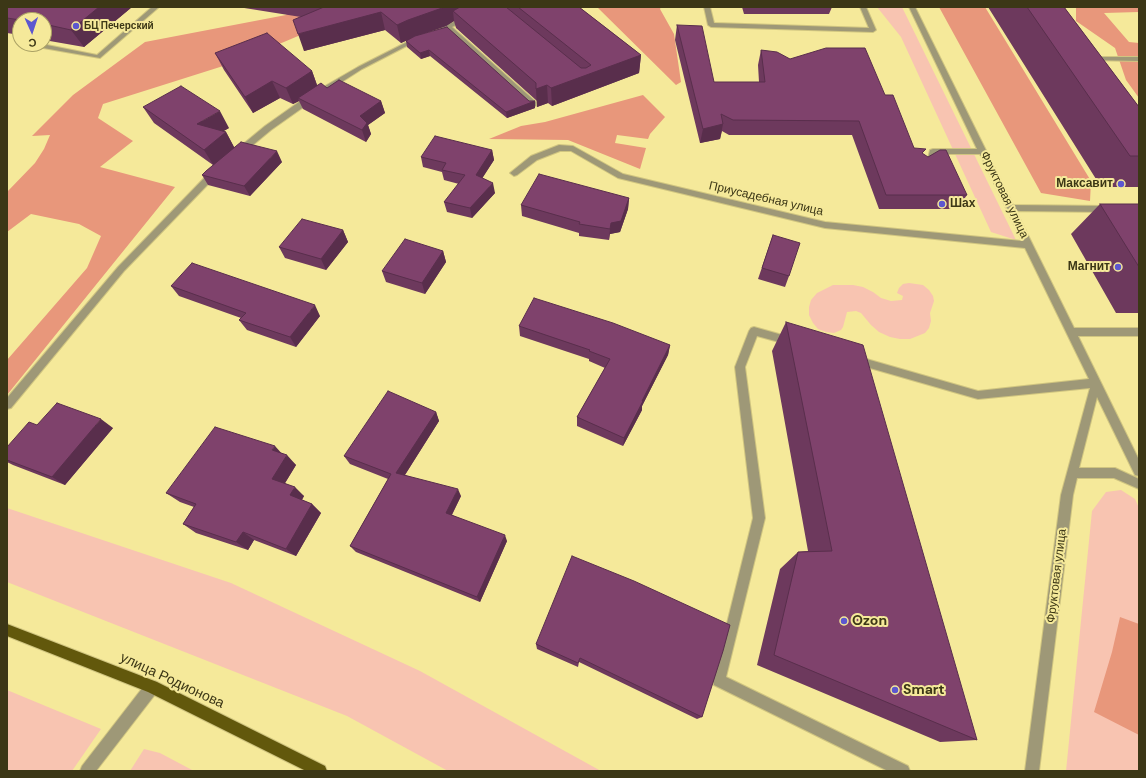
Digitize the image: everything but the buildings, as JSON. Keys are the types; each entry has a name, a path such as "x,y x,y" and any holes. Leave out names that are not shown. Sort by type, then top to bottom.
{"main road":[{"name":"улица Родионова","path":"7,630 152,687 320,771"}],"street":[{"path":"52,48 98,57 156,7"},
{"path":"232,158 268,128 309,99 360,68 425,36 449,28 470,17 451,7"},
{"path":"707,7 711,25 873,30 862,7"},
{"name":"Фруктовая улица","path":"912,7 1139,471"},
{"path":"449,28 533,104"},
{"path":"1083,52 1090,62 1139,59"},
{"name":"Приусадебная улица","path":"514,173 534,158 559,148 573,149 621,176 826,225 1028,245"},
{"path":"919,167 931,159 933,152 982,151"},
{"path":"7,405 121,269 208,178 220,168"},
{"path":"1010,208 1116,209"},
{"path":"799,343 754,330 740,367 759,518 719,680 903,771"},
{"path":"1071,332 1139,332"},
{"path":"843,356 978,395 1096,383"},
{"name":"Фруктовая улица","path":"1032,771 1066,502 1096,383"},
{"path":"1073,473 1115,473 1139,484"},
{"path":"87,771 152,687"}],"shaded area":[{"path":"293,7 317,28 239,61 103,104 98,118 133,141 100,167 175,187 7,395 7,360 87,268 101,236 79,224 31,214 7,232 7,192 35,163 44,149 50,135 32,136 73,95 145,42 286,15"},
{"path":"597,7 661,7 660,9 674,34 681,82 676,85"},
{"path":"877,7 902,7 1016,240 991,232 901,37"},
{"path":"939,7 985,7 1091,181 1090,201 1041,193"},
{"path":"1076,7 1139,7 1139,12 1104,13 1129,42 1139,43 1139,98 1126,80 1115,48 1076,21"},
{"path":"643,95 665,117 650,134 648,139 617,135 615,143 646,148 640,169 568,140 489,139 521,126 545,122"},
{"path":"909,283 923,285 929,290 934,301 930,313 931,321 929,328 925,333 910,339 890,337 879,332 861,313 856,311 847,312 843,327 841,330 834,333 818,329 809,315 811,300 817,293 833,285 853,285 863,287 881,298 891,301 902,300 903,296 897,293 899,288 903,284"},
{"path":"1121,490 1135,499 1139,508 1139,771 1066,771 1092,511 1106,492"},
{"path":"7,508 231,583 420,671 601,771 448,771 347,716 7,582"},
{"path":"1120,617 1139,624 1139,735 1094,712 1112,652"},
{"path":"7,690 101,729 72,771 7,771"},
{"path":"144,749 160,753 194,771 130,771"}],"place":[{"name":"БЦ Печерский","path":"76,26"},
{"name":"Максавит","path":"1121,184"},
{"name":"Шах","path":"942,204"},
{"name":"Магнит","path":"1118,267"},
{"name":"Ozon","path":"844,621"},
{"name":"Smart","path":"895,690"}]}
